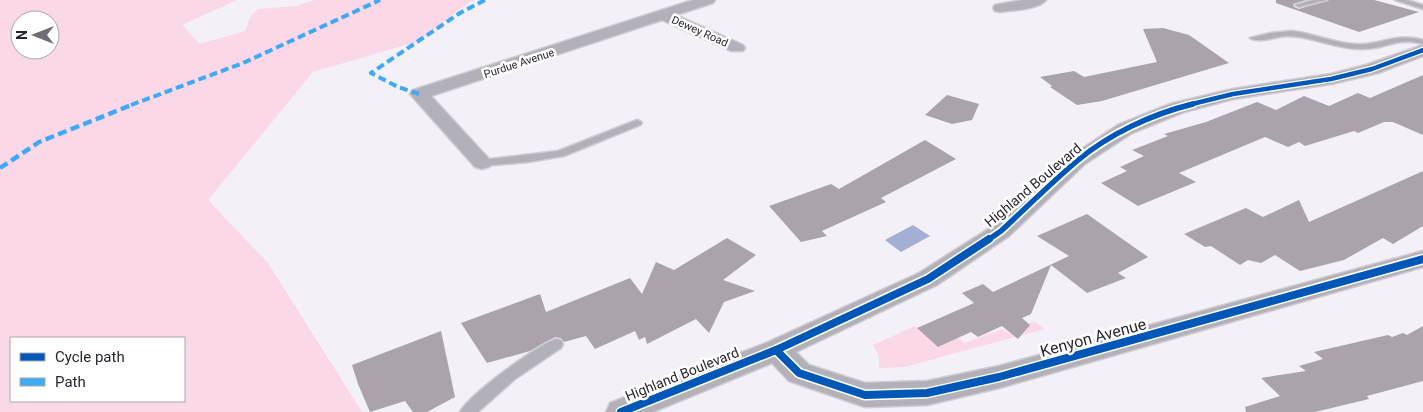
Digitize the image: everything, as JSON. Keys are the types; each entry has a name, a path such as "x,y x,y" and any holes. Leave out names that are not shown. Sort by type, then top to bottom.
{"street":[{"name":"Purdue Avenue","path":"482,163 419,94 708,0"},
{"path":"1017,0 1000,8 1030,4 1039,0"},
{"name":"Dewey Road","path":"663,15 737,48"},
{"name":"Highland Boulevard","path":"621,412 776,350 928,279 1001,231 1078,160 1125,129 1177,108 1233,94 1331,79 1372,69 1423,50"},
{"name":"Kenyon Avenue","path":"776,350 799,372 865,395 927,393 999,377 1423,260"}],"lane":[{"path":"1299,5 1323,0"},
{"path":"1399,0 1423,8"},
{"path":"1254,38 1280,34 1296,34 1347,47 1366,47 1396,38 1423,42"},
{"path":"482,163 528,160 560,154 637,123"},
{"path":"468,412 498,383 556,344"}],"shaded area":[{"path":"0,0 237,0 182,25 200,44 245,31 251,16 258,9 296,6 315,0 472,0 419,41 313,72 208,200 268,263 362,412 0,412"},
{"path":"1034,321 1045,329 904,367 879,368 879,356 873,345 915,326 938,347 958,338 965,343 1003,329 1009,334"}],"water":[{"path":"913,225 930,236 901,252 885,240"}],"building":[{"path":"1276,0 1306,0 1293,4 1294,7 1299,9 1329,0 1374,0 1419,12 1359,32 1276,3"},
{"path":"1163,28 1189,35 1229,63 1102,101 1077,105 1050,87 1052,86 1040,77 1074,71 1084,77 1157,62 1143,29"},
{"path":"1423,75 1423,135 1393,122 1384,122 1358,133 1354,131 1305,146 1299,142 1288,147 1265,137 1179,173 1196,182 1138,206 1101,183 1127,171 1120,167 1144,156 1132,150 1168,136 1164,134 1206,122 1257,102 1276,110 1304,96 1329,106 1358,93 1370,98"},
{"path":"947,95 979,104 972,120 952,124 925,115"},
{"path":"925,140 956,159 881,198 886,202 822,231 827,236 801,242 769,206 831,184 839,189"},
{"path":"1423,171 1423,226 1393,244 1383,238 1344,260 1300,271 1275,255 1261,263 1248,260 1240,265 1211,246 1205,247 1184,234 1246,208 1263,217 1299,200 1309,222"},
{"path":"1087,214 1148,257 1118,273 1126,278 1087,293 1051,265 1031,314 1022,318 1030,325 1018,339 1002,326 978,337 971,332 938,347 917,328 974,303 962,293 983,284 993,292 1069,256 1037,236"},
{"path":"727,238 756,255 723,280 755,291 724,302 709,333 696,319 647,344 645,337 639,340 635,331 595,349 586,336 564,342 561,338 555,337 530,351 487,363 461,323 540,294 546,312 630,278 642,294 656,262 674,270"},
{"path":"1423,326 1423,381 1367,396 1369,399 1315,412 1246,412 1245,407 1280,396 1261,378 1306,371 1299,366 1323,359 1314,352 1388,335 1392,337 1403,333 1407,335"},
{"path":"441,331 455,397 427,412 413,412 405,401 370,412 352,365"}],"marked path":[{"path":"0,168 39,142 243,63 380,0"},
{"path":"419,94 398,87 371,73 460,13 485,0"}],"cycle path":[{"path":"621,412 776,350 928,279 1001,231 1078,160 1125,129 1177,108 1233,94 1331,79 1372,69 1423,50"},
{"path":"776,350 799,373 865,395 927,393 999,377 1423,259"}]}
